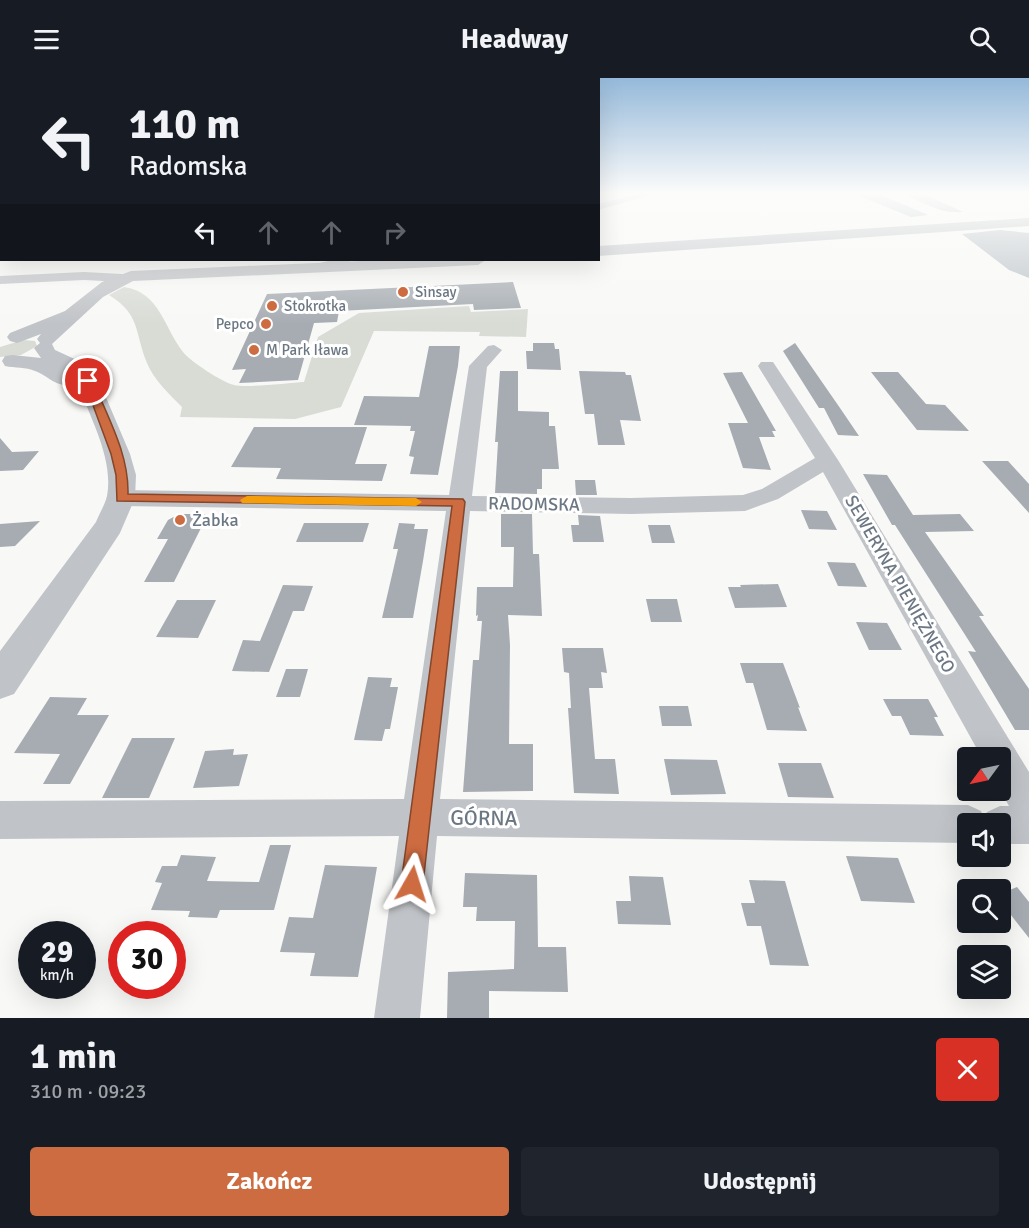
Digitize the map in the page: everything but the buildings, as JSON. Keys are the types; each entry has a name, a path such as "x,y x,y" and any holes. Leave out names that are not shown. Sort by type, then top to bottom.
{"street":[{"path":"600,251 808,237"},
{"path":"317,268 341,261"},
{"path":"7,362 32,356 81,307 114,281 122,278 153,273 458,261"},
{"path":"0,280 84,276 122,278"},
{"path":"6,340 81,307"},
{"path":"0,682 109,526 121,498 122,475 117,454 88,381 71,366 48,354 46,344 36,336 6,340"},
{"path":"397,1018 419,818 478,366 494,350"},
{"path":"7,362 41,365 59,375 96,403"},
{"name":"SEWERYNA PIENIĘŻNEGO","path":"767,366 827,460 1029,806"},
{"name":"RADOMSKA","path":"121,498 631,506 745,503 770,494 827,460"},
{"name":"GÓRNA","path":"0,820 419,818 957,824"},
{"path":"1011,825 1029,825"}],"shaded area":[{"path":"966,237 1029,237 1029,278 1009,270"},
{"path":"124,287 136,290 153,303 176,343 187,356 215,376 240,386 304,382 318,337 359,313 469,306 471,312 528,309 526,337 479,336 480,332 374,331 341,407 295,419 180,417 182,407 150,369 132,317 119,302 109,295"},
{"path":"23,340 35,341 37,346 21,355 0,357 0,347"}],"slow traffic":[{"path":"247,500 416,502"}],"place":[{"name":"Sinsay","path":"403,292"},
{"name":"Stokrotka","path":"272,306"},
{"name":"Pepco","path":"266,324"},
{"name":"M Park Iława","path":"254,350"},
{"name":"Żabka","path":"180,520"}],"route":[{"path":"88,381 117,454 122,475 121,498 459,502 441,633 412,884"}]}
